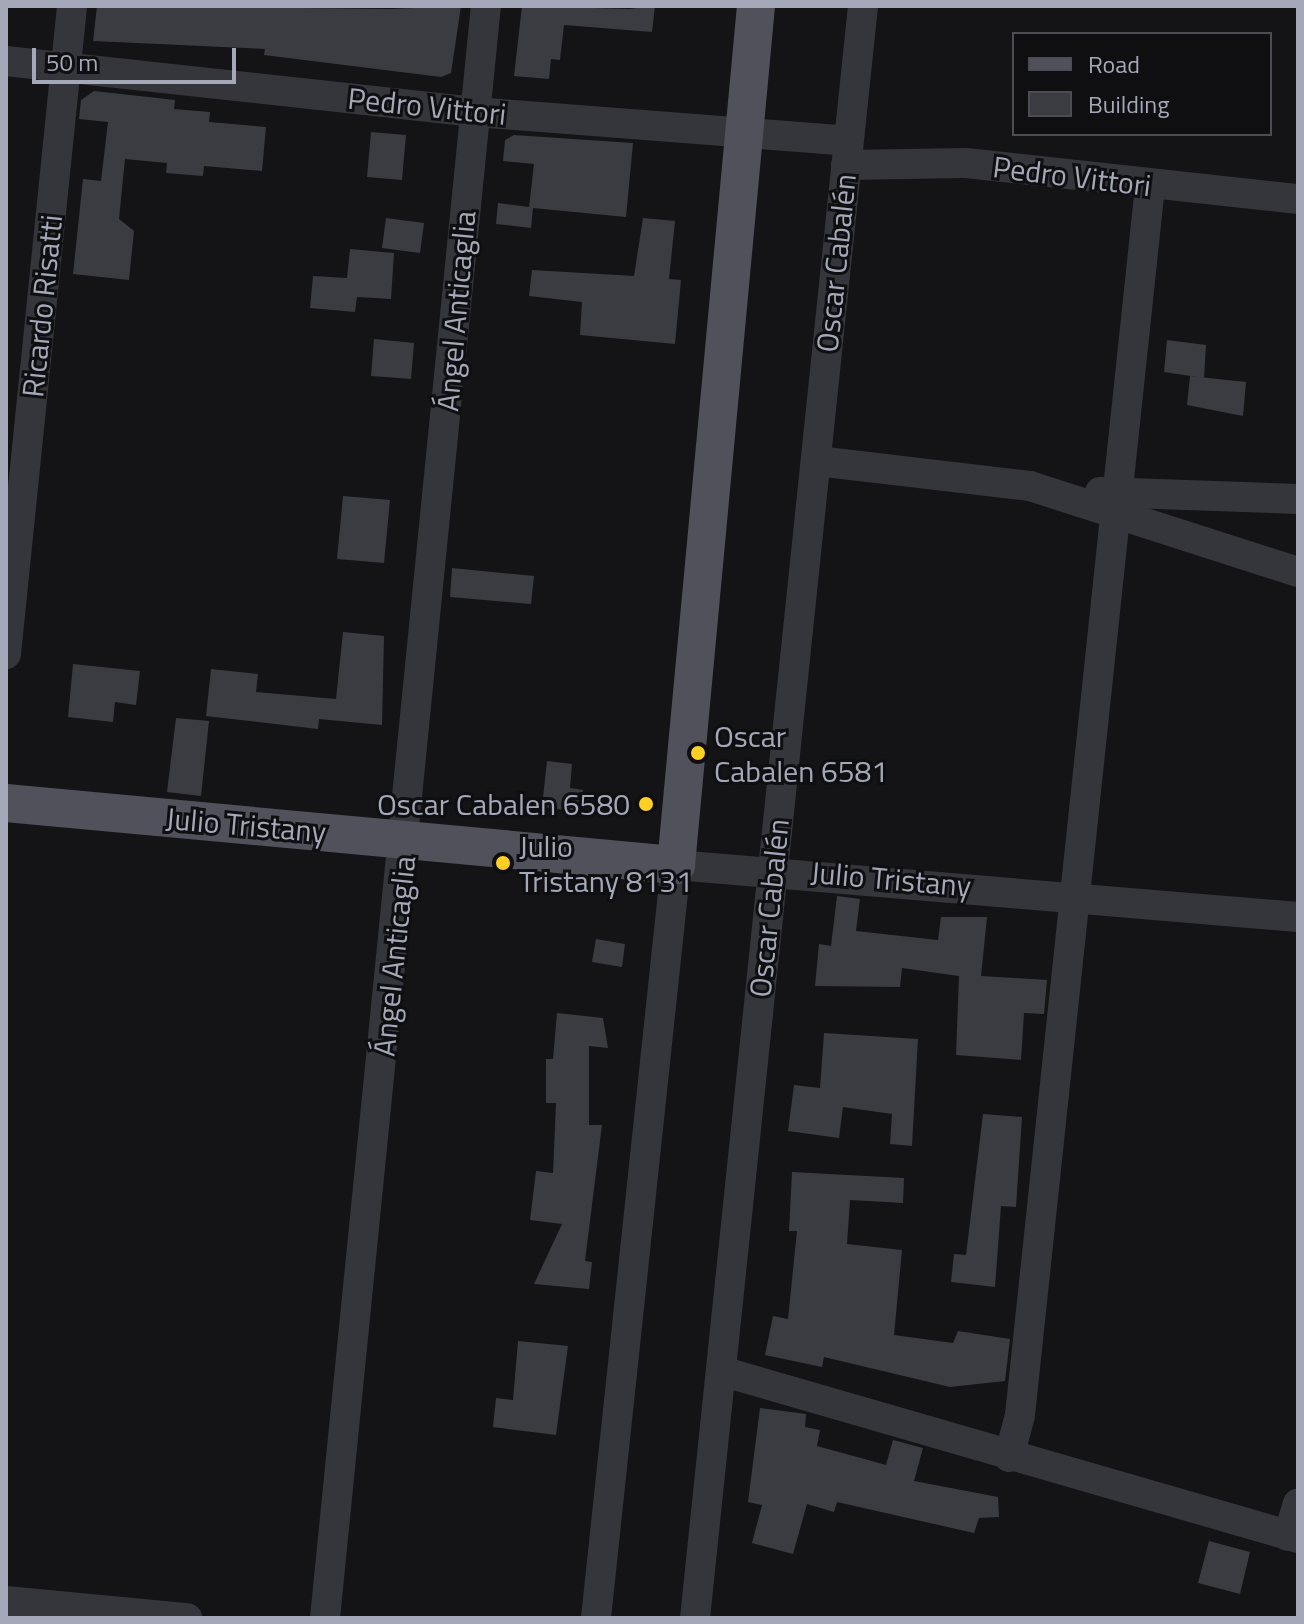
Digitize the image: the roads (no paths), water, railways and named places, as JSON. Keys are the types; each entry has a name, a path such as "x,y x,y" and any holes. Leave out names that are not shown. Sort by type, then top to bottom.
{"main road":[{"path":"676,865 756,6"},
{"name":"Julio Tristany","path":"6,803 676,865"}],"street":[{"name":"Ricardo Risatti","path":"6,654 72,6"},
{"name":"Ángel Anticaglia","path":"325,1618 406,840 486,6"},
{"name":"Oscar Cabalén","path":"695,1618 863,6"},
{"name":"Pedro Vittori","path":"6,61 475,112 744,133 847,153 1298,199"},
{"path":"1009,1457 1020,1415 1072,897 1150,186"},
{"path":"817,461 1030,486 1117,506 1298,572"},
{"path":"1117,506 1298,499"},
{"name":"Julio Tristany","path":"676,865 773,868 1298,917"},
{"path":"596,1618 676,865"},
{"path":"721,1371 1293,1537 1298,1503"},
{"path":"6,1601 187,1618"}],"place":[{"name":"Oscar Cabalen 6581","path":"698,753"},
{"name":"Oscar Cabalen 6580","path":"646,804"},
{"name":"Julio Tristany 8131","path":"503,863"}]}
